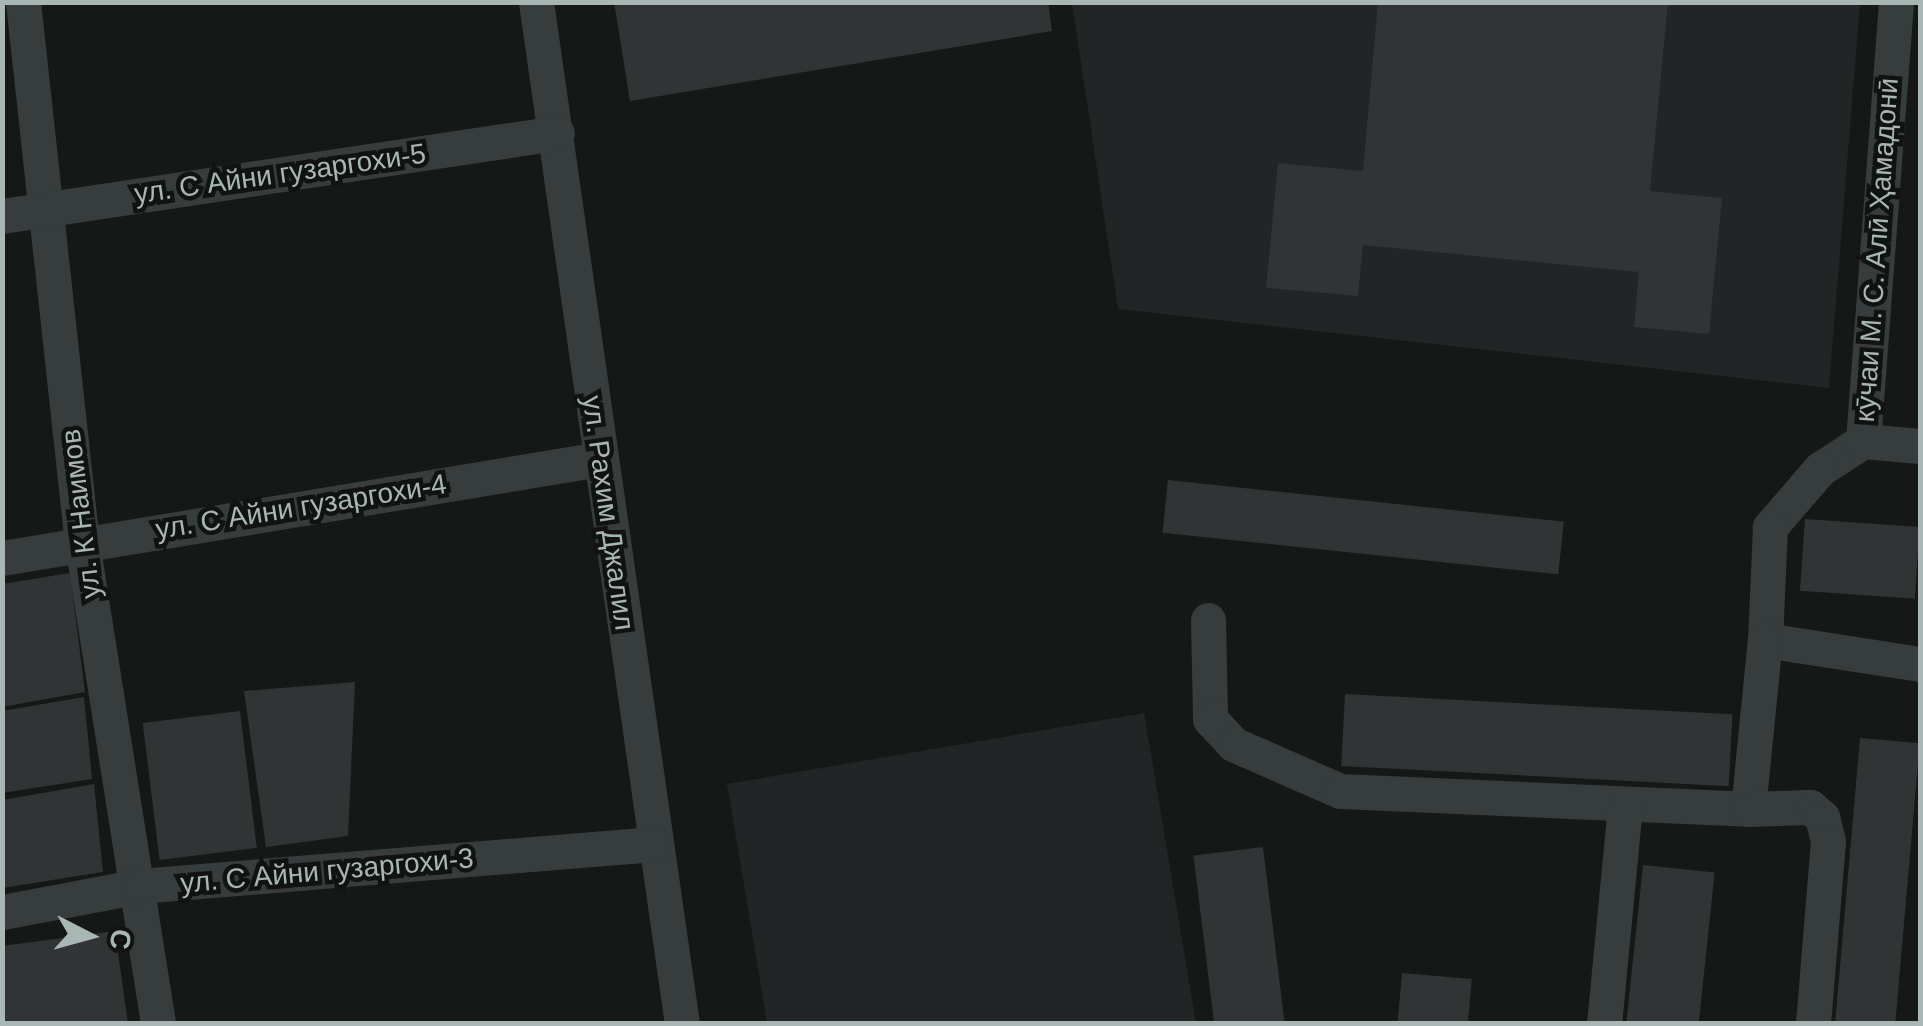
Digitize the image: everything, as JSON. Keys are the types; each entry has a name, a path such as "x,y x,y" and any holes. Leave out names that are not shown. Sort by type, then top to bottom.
{"street":[{"name":"ул. К Наимов","path":"23,2 50,208 82,543 158,1024"},
{"name":"ул. Рахим Джалил","path":"536,2 558,133 600,459 682,1024"},
{"name":"кӯчаи М. С. Алӣ Ҳамадонӣ","path":"1896,2 1864,440 1920,446"},
{"name":"ул. С Айни гузаргохи-5","path":"2,216 558,133"},
{"path":"1748,809 1770,527 1820,469 1864,440"},
{"name":"ул. С Айни гузаргохи-4","path":"2,558 600,459"},
{"path":"1208,620 1210,719 1233,744 1340,790 1748,809 1810,807 1822,817 1828,841 1813,1024"},
{"path":"1764,640 1920,664"},
{"path":"1604,1024 1626,804"},
{"name":"ул. С Айни гузаргохи-3","path":"2,912 139,886 654,844"}],"shaded area":[{"path":"1072,3 1860,3 1829,388 1118,309"},
{"path":"1144,713 1196,1023 767,1023 727,784"}],"building":[{"path":"614,2 1048,2 1052,31 630,101"},
{"path":"1378,2 1668,2 1650,191 1722,198 1709,334 1634,327 1639,272 1363,245 1358,296 1266,288 1278,163 1363,171"},
{"path":"1168,480 1564,522 1558,574 1162,533"},
{"path":"1805,519 1920,527 1915,599 1800,591"},
{"path":"70,573 85,692 2,707 2,584"},
{"path":"355,682 348,836 266,847 244,691"},
{"path":"1345,694 1732,714 1729,786 1341,766"},
{"path":"84,697 92,779 2,793 2,711"},
{"path":"240,711 257,848 160,860 143,723"},
{"path":"1860,738 1920,743 1895,1024 1835,1024"},
{"path":"94,784 103,872 2,888 2,800"},
{"path":"1263,847 1285,1024 1214,1024 1194,856"},
{"path":"1643,865 1715,873 1699,1024 1626,1024"},
{"path":"115,931 128,1024 2,1024 2,946"},
{"path":"1402,973 1472,979 1468,1024 1398,1024"}]}
